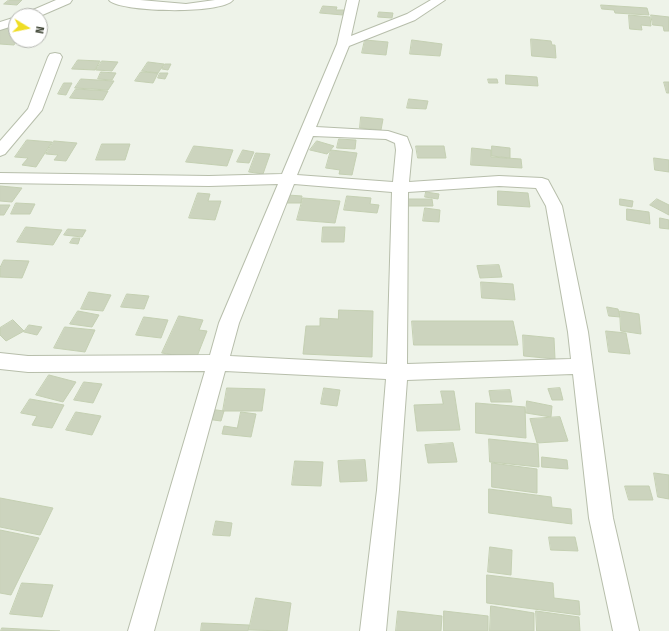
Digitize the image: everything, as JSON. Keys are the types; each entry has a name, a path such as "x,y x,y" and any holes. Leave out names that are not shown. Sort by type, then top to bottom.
{"street":[{"path":"48,8 66,0"},
{"path":"115,0 188,8 213,6 227,0"},
{"path":"141,631 229,323 343,44 353,0"},
{"path":"343,44 411,17 439,0"},
{"path":"0,151 35,110 55,57"},
{"path":"308,131 388,135 402,140 404,150 400,188 397,372 388,490 373,631"},
{"path":"0,178 208,181 288,179 400,188 499,181 542,184 554,206 578,332 601,518 626,631"},
{"path":"0,361 28,364 217,364 397,372 582,366"}],"building":[{"path":"9,0 22,0 17,5 4,4"},
{"path":"601,5 647,8 649,15 615,13 614,10 602,9"},
{"path":"323,6 337,7 336,10 344,10 343,15 320,13"},
{"path":"379,12 393,13 392,18 378,17"},
{"path":"629,15 650,17 651,26 641,25 642,30 630,29"},
{"path":"651,15 669,17 669,31 664,31 663,26 653,25"},
{"path":"0,28 8,28 8,45 0,44"},
{"path":"531,39 551,41 552,45 555,45 556,58 532,56"},
{"path":"365,40 388,42 386,55 362,53"},
{"path":"412,40 442,44 440,56 410,54"},
{"path":"78,60 100,61 95,70 72,69"},
{"path":"102,61 118,62 112,71 96,70"},
{"path":"148,62 164,64 158,73 142,71"},
{"path":"165,64 171,64 168,70 162,69"},
{"path":"101,72 116,73 112,80 98,79"},
{"path":"141,72 158,73 153,83 135,81"},
{"path":"160,73 168,73 165,79 158,78"},
{"path":"506,75 537,77 538,86 506,84"},
{"path":"81,79 114,81 108,90 75,88"},
{"path":"488,79 497,79 498,83 489,83"},
{"path":"664,82 669,82 669,93 667,93"},
{"path":"64,83 72,83 66,95 58,94"},
{"path":"76,89 108,91 103,100 70,98"},
{"path":"409,99 428,101 426,109 407,108"},
{"path":"361,117 383,119 381,130 360,128"},
{"path":"339,139 356,140 355,149 337,148"},
{"path":"27,140 52,142 36,167 22,165 28,158 15,157"},
{"path":"54,141 77,143 66,161 54,160 58,155 46,154"},
{"path":"317,141 334,146 327,154 310,150"},
{"path":"102,144 130,144 125,160 96,160"},
{"path":"194,146 233,150 227,166 186,162"},
{"path":"416,146 444,146 446,158 418,158"},
{"path":"492,146 510,148 510,158 492,156"},
{"path":"472,148 491,150 491,157 521,159 522,168 471,165"},
{"path":"243,150 254,152 249,163 237,162"},
{"path":"331,150 357,153 352,175 339,174 340,170 326,168"},
{"path":"256,153 270,154 263,174 249,172"},
{"path":"654,158 669,160 669,172 655,170"},
{"path":"0,186 22,188 12,202 0,201"},
{"path":"498,191 528,193 530,207 498,205"},
{"path":"426,192 439,194 438,199 425,197"},
{"path":"198,193 210,194 208,201 221,201 215,220 189,218"},
{"path":"288,195 302,196 301,203 287,203"},
{"path":"347,196 371,198 370,204 379,205 377,213 344,210"},
{"path":"303,198 340,201 335,223 297,220"},
{"path":"397,199 432,199 433,206 397,206"},
{"path":"620,199 633,201 632,207 620,205"},
{"path":"657,199 669,205 669,215 650,205"},
{"path":"16,203 35,204 30,214 11,214"},
{"path":"0,205 10,205 4,215 0,215"},
{"path":"425,208 440,210 439,222 423,221"},
{"path":"627,209 649,212 650,224 627,220"},
{"path":"660,218 669,220 669,229 660,228"},
{"path":"26,227 62,230 53,245 17,242"},
{"path":"323,227 345,227 344,242 322,242"},
{"path":"68,229 86,230 82,237 64,235"},
{"path":"73,238 80,238 78,244 70,243"},
{"path":"4,260 29,261 22,278 0,277 0,268"},
{"path":"499,265 502,277 480,278 477,266"},
{"path":"481,282 513,284 515,300 482,298"},
{"path":"89,292 111,295 103,311 81,309"},
{"path":"127,294 149,296 144,309 121,307"},
{"path":"607,307 618,309 620,317 609,316"},
{"path":"339,310 373,311 372,357 303,354 306,326 320,326 320,318 338,319"},
{"path":"78,311 99,315 92,327 70,324"},
{"path":"620,311 639,314 641,334 621,331"},
{"path":"179,316 203,320 199,330 207,331 196,359 162,353"},
{"path":"144,317 168,320 161,338 136,335"},
{"path":"13,320 24,331 6,341 0,335 0,328"},
{"path":"412,321 513,321 518,345 414,345"},
{"path":"29,325 42,327 37,335 24,332"},
{"path":"65,327 95,330 85,352 54,348"},
{"path":"606,331 626,333 630,354 609,352"},
{"path":"523,335 554,338 555,359 524,356"},
{"path":"49,375 76,382 63,402 36,395"},
{"path":"84,382 102,384 93,403 74,400"},
{"path":"227,388 265,389 262,411 223,411"},
{"path":"324,388 340,390 337,406 321,404"},
{"path":"560,388 563,400 552,400 548,389"},
{"path":"510,390 512,402 491,402 489,391"},
{"path":"441,391 454,391 460,430 417,431 414,405 443,404"},
{"path":"30,399 64,405 52,428 32,425 37,416 21,413"},
{"path":"527,401 552,406 551,417 526,413"},
{"path":"476,403 525,407 526,438 476,433"},
{"path":"209,409 224,411 221,421 206,419"},
{"path":"76,412 101,416 92,435 66,430"},
{"path":"241,412 256,414 251,437 222,434 224,426 237,428"},
{"path":"560,417 568,441 537,443 530,419"},
{"path":"489,439 538,444 539,467 490,462"},
{"path":"453,443 457,462 428,463 425,445"},
{"path":"542,457 567,460 568,469 542,467"},
{"path":"365,460 367,481 340,482 338,461"},
{"path":"295,461 323,462 321,486 292,485"},
{"path":"492,463 537,469 537,493 492,487"},
{"path":"654,473 669,475 669,499 658,497"},
{"path":"625,486 649,486 653,500 629,500"},
{"path":"489,489 551,497 552,507 571,509 572,524 489,513"},
{"path":"0,498 53,508 40,535 0,527"},
{"path":"216,521 232,523 230,536 213,535"},
{"path":"0,530 39,538 11,595 0,593"},
{"path":"549,537 575,537 578,551 551,550"},
{"path":"490,547 512,550 511,575 488,572"},
{"path":"487,575 553,583 554,598 579,601 580,615 487,603"},
{"path":"22,583 53,585 42,617 10,614"},
{"path":"256,598 291,603 287,631 249,630"},
{"path":"491,606 534,613 534,631 490,631"},
{"path":"398,611 442,616 441,631 396,631"},
{"path":"444,611 488,616 488,631 444,631"},
{"path":"536,611 579,617 580,631 537,631"},
{"path":"202,623 249,625 248,631 201,631"},
{"path":"2,628 60,631 1,631"}]}
